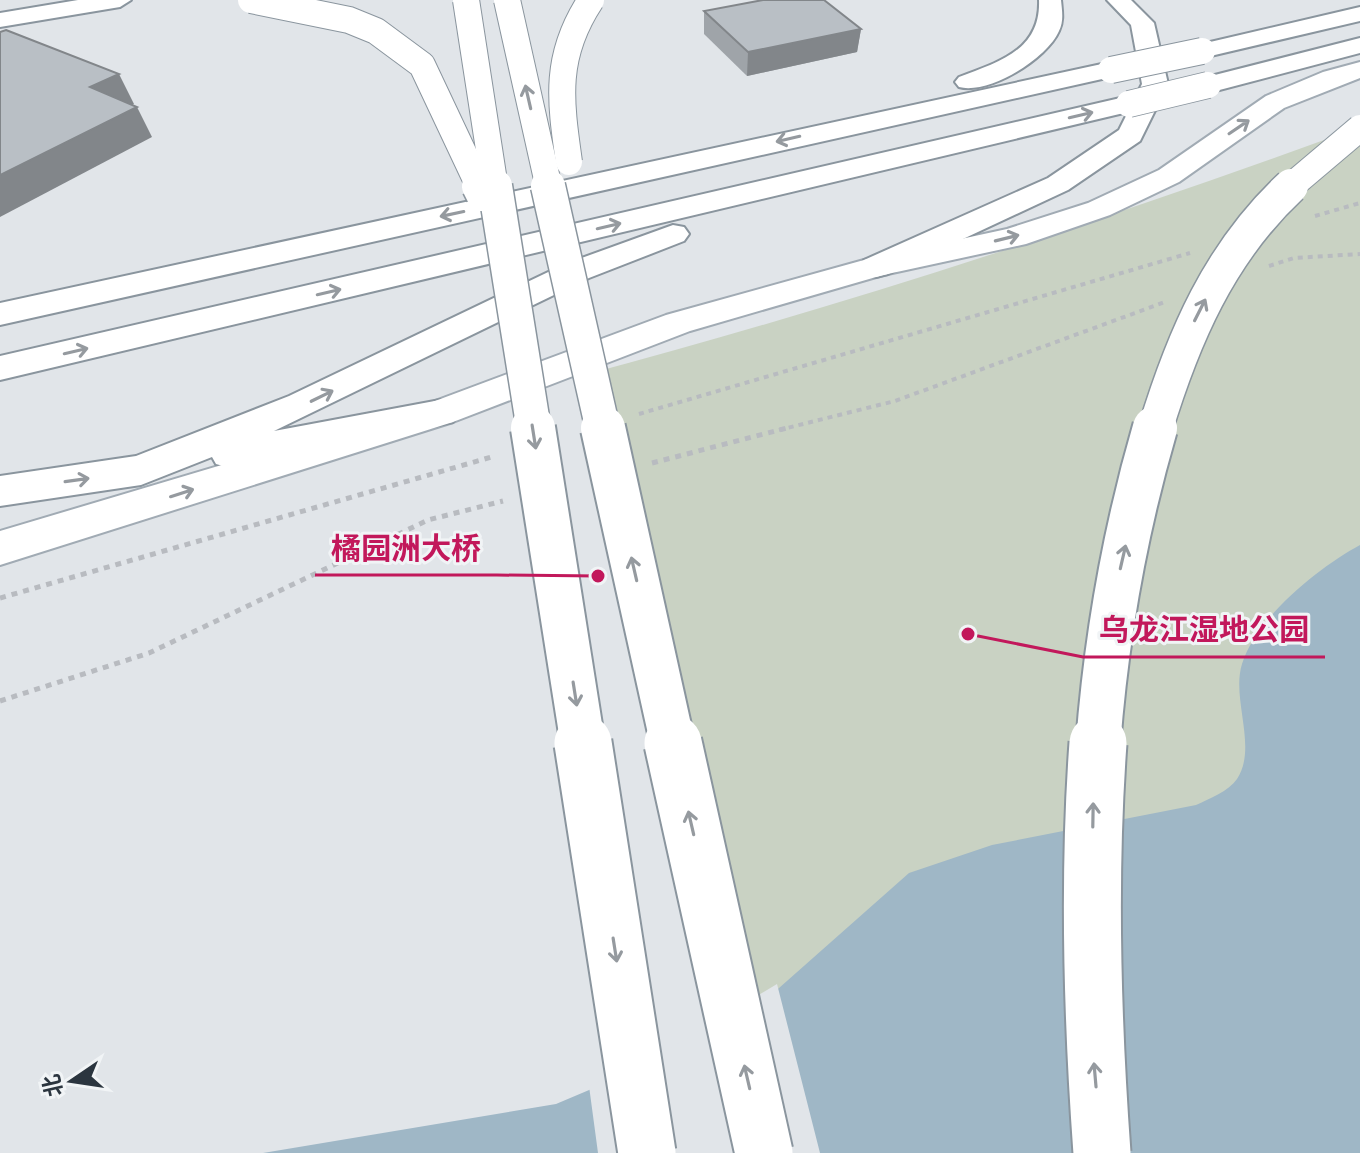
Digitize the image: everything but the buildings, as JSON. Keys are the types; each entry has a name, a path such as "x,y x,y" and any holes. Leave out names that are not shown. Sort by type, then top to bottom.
{"main road":[{"path":"0,20 120,0"},
{"path":"251,0 349,20 376,31 422,65 502,231"},
{"path":"466,0 647,1153"},
{"path":"507,0 764,1153"},
{"path":"557,223 569,163 560,90 561,61 571,29 591,0"},
{"path":"845,126 1013,64 1040,44 1053,14 1050,0"},
{"path":"876,267 1058,184 1130,135 1155,84 1139,12 1118,0"},
{"path":"0,314 242,258 1202,51 1360,14"},
{"path":"0,368 1129,104 1360,45"},
{"path":"0,548 440,413 678,323 876,267 1015,237 1099,209 1169,176 1275,102 1332,77 1360,70"},
{"path":"141,470 302,405 577,271 743,210 1020,128"},
{"path":"1102,1153 1093,1060 1093,796 1120,571 1139,487 1177,358 1217,277 1259,217 1360,128"},
{"path":"0,294 242,258"},
{"path":"0,491 141,470 440,413"}],"path":[{"path":"1314,217 1360,203"},
{"path":"632,417 1191,252"},
{"path":"1265,268 1294,258 1360,254"},
{"path":"639,467 895,401 1179,297"},
{"path":"0,598 509,452"},
{"path":"0,701 149,653 428,520 518,497"}],"green space":[{"path":"1360,127 1360,568 1245,792 736,1061 584,375 780,320 975,260"}],"water":[{"path":"1360,545 1360,1153 263,1153 556,1104 653,1063 770,996 909,873 992,845 1196,805 1218,794 1237,779 1243,766 1245,738 1239,678 1249,647 1275,612 1308,580"}],"pier":[{"path":"777,984 820,1153 598,1153 589,1086 651,1060"}],"place":[{"name":"橘园洲大桥","path":"598,576"},
{"name":"乌龙江湿地公园","path":"968,634"}]}
